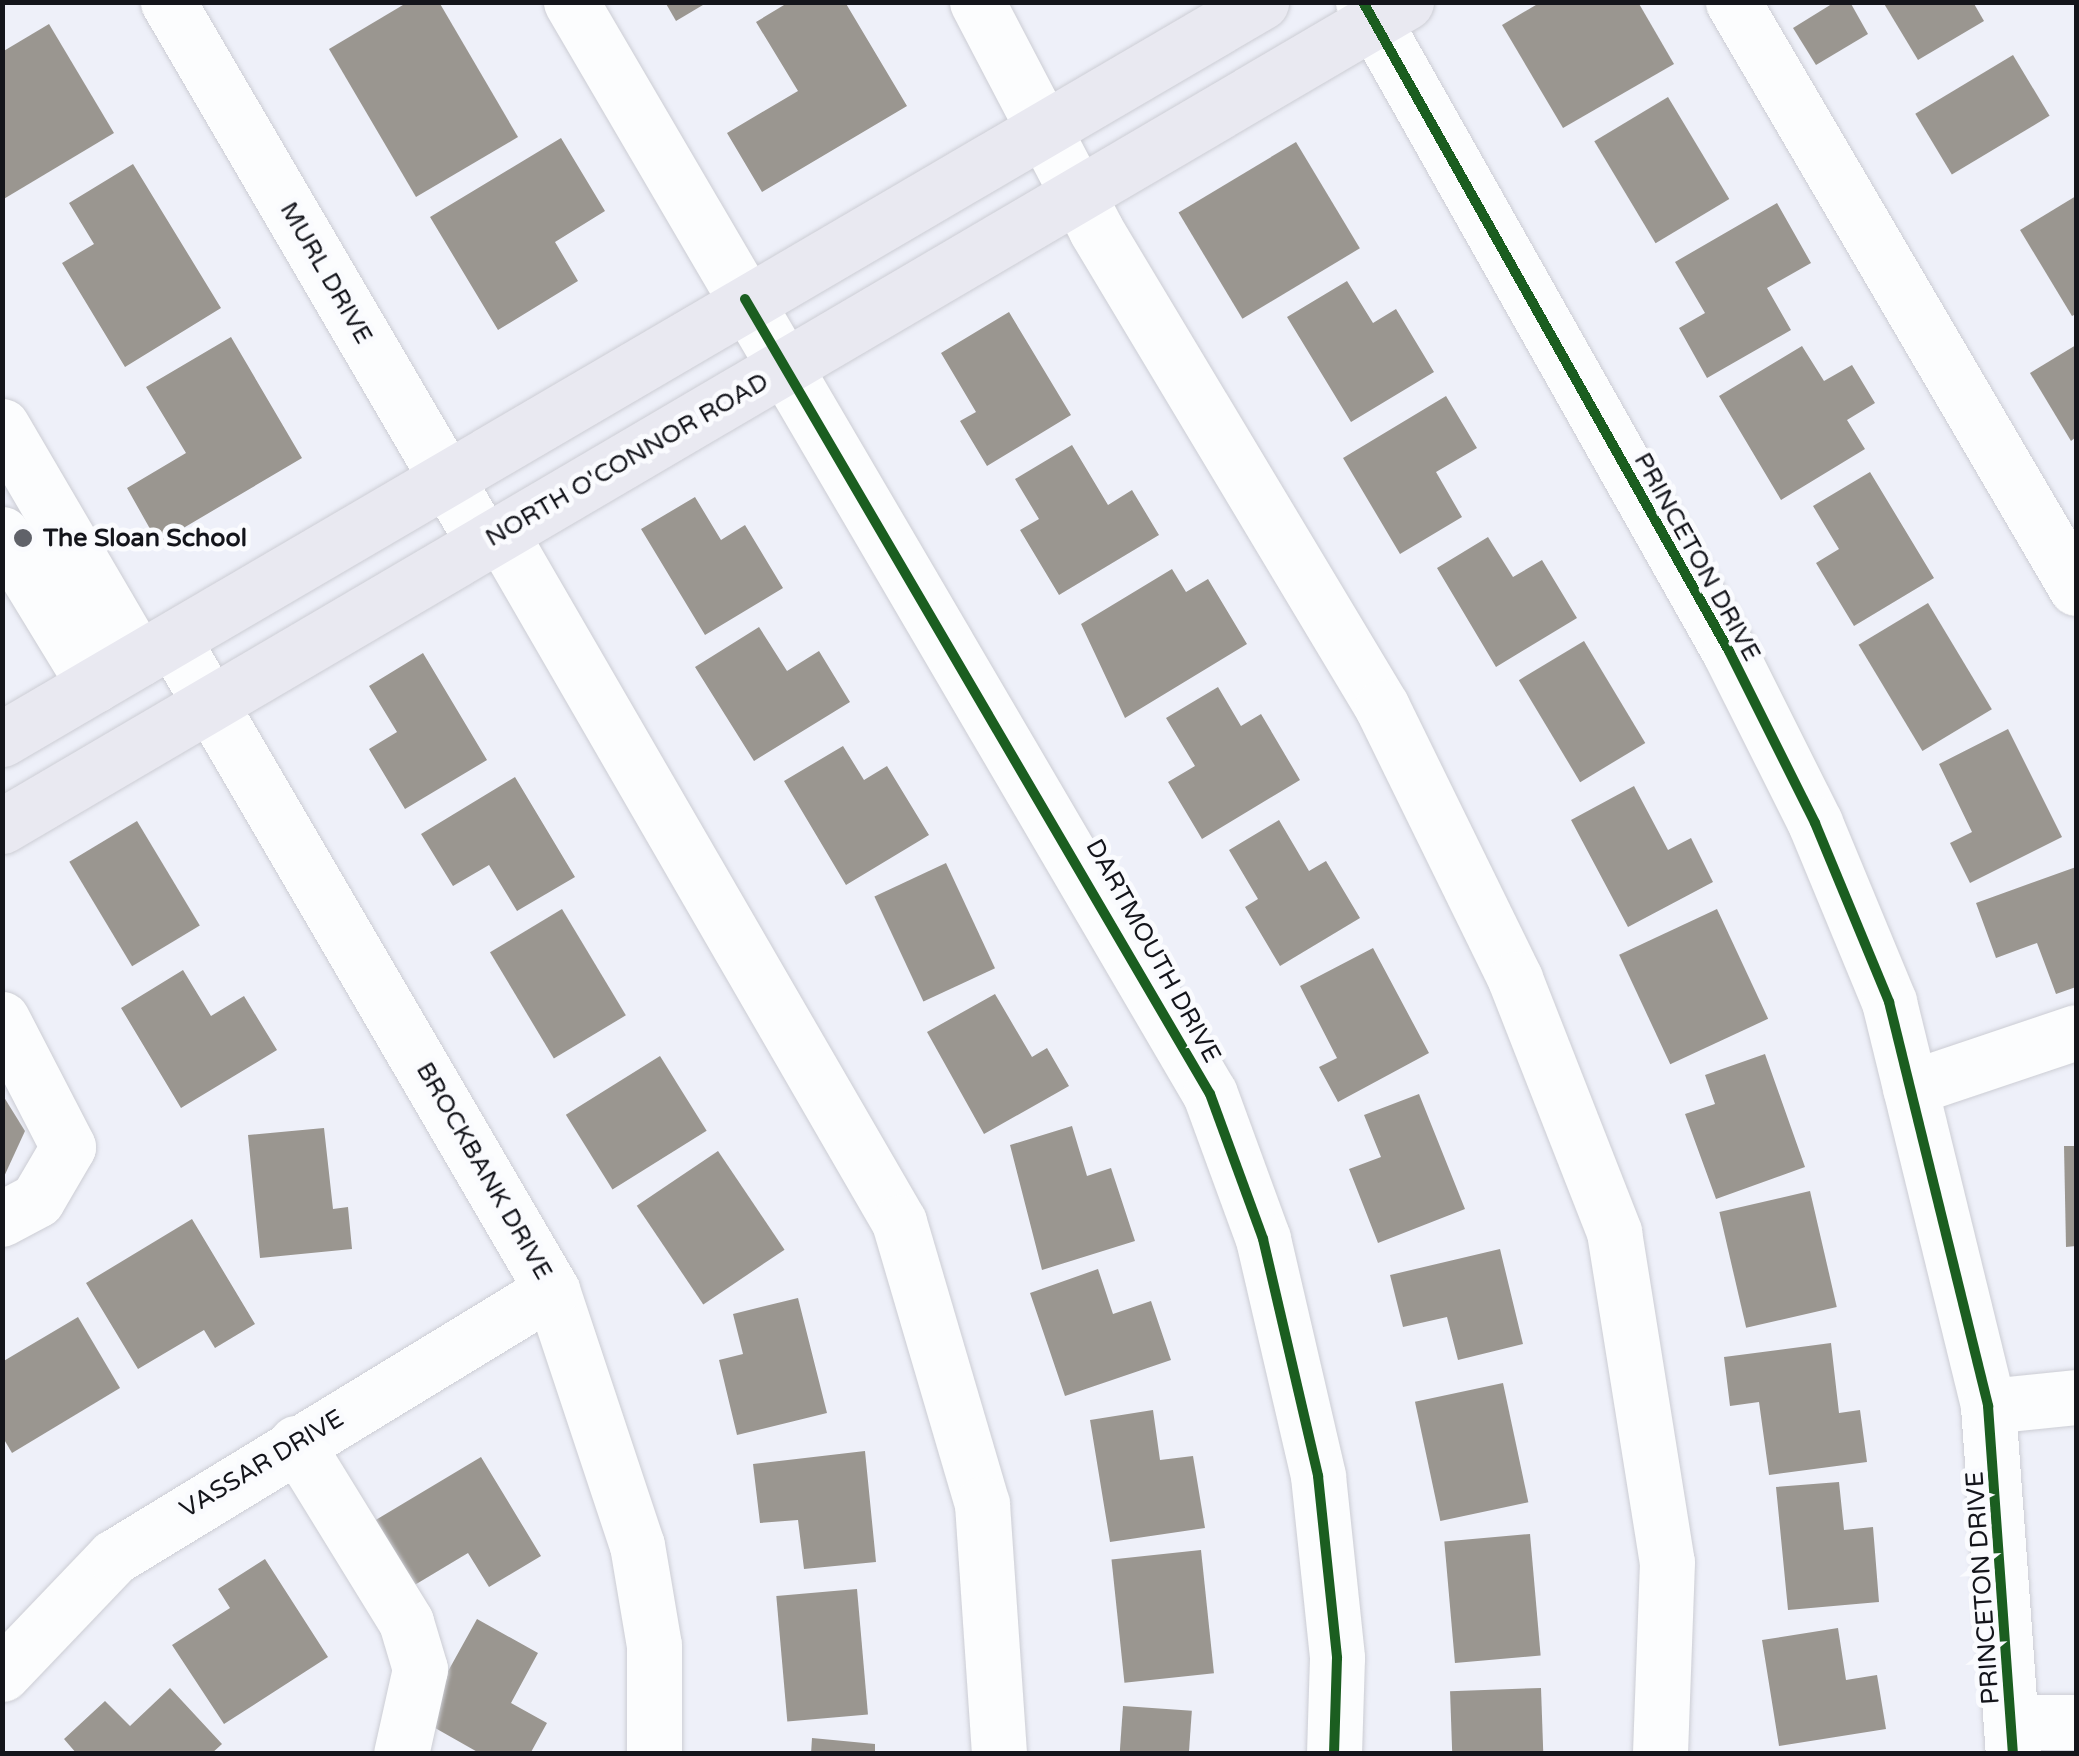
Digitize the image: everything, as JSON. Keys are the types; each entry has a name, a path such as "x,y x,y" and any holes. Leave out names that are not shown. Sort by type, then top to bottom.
{"main road":[{"path":"2,739 745,300 1261,2"},
{"name":"NORTH O'CONNOR ROAD","path":"2,826 1076,196 1380,10"}],"street":[{"name":"MURL DRIVE","path":"168,2 446,478 493,539 898,1222 982,1504 1000,1754"},
{"name":"DARTMOUTH DRIVE","path":"570,2 1210,1094 1264,1239 1318,1476 1336,1658 1334,1754"},
{"path":"977,2 1049,127 1076,196 1382,707 1516,979 1614,1232 1667,1562 1660,1754"},
{"path":"1732,2 2076,588"},
{"name":"PRINCETON DRIVE","path":"1380,10 1729,651 1823,841 1889,1002 1988,1406 2012,1738"},
{"path":"2,426 135,661"},
{"path":"2,534 17,591 135,661"},
{"name":"BROCKBANK DRIVE","path":"135,661 209,706 552,1290 637,1545 654,1645 654,1754"},
{"path":"2,1020 68,1146 37,1200 2,1219"},
{"path":"1910,1088 2076,1032"},
{"name":"VASSAR DRIVE","path":"2,1674 114,1558 296,1443 552,1290"},
{"path":"1988,1406 2076,1396"},
{"path":"296,1443 406,1622 420,1669 401,1754"},
{"path":"2012,1738 2076,1722"}],"building":[{"path":"408,2 439,2 518,137 416,197 329,49"},
{"path":"665,2 708,2 676,21"},
{"path":"789,2 845,2 907,106 762,192 727,133 798,91 756,22"},
{"path":"1541,2 1638,2 1674,64 1563,128 1502,25"},
{"path":"1835,2 1850,2 1868,34 1816,65 1793,28"},
{"path":"1883,2 1973,2 1984,21 1918,60"},
{"path":"49,24 114,133 2,200 2,52"},
{"path":"2013,55 2050,116 1952,175 1915,114"},
{"path":"1668,97 1729,199 1656,243 1594,141"},
{"path":"561,138 605,211 555,242 578,281 498,330 430,217"},
{"path":"1296,142 1360,248 1242,319 1179,213"},
{"path":"133,164 221,308 125,367 62,263 94,244 69,203"},
{"path":"2076,196 2076,314 2072,316 2020,230"},
{"path":"1777,203 1811,263 1767,288 1791,330 1707,378 1679,328 1705,313 1675,262"},
{"path":"1347,281 1373,323 1396,309 1434,372 1351,422 1287,317"},
{"path":"1009,312 1071,415 987,466 960,421 976,412 941,353"},
{"path":"231,337 302,458 158,543 127,488 186,453 146,387"},
{"path":"2076,345 2076,437 2071,441 2030,373"},
{"path":"1802,346 1824,381 1852,365 1875,403 1847,420 1865,449 1781,500 1719,396"},
{"path":"1446,396 1477,448 1436,472 1462,517 1400,554 1343,458"},
{"path":"1072,445 1108,505 1132,490 1159,535 1059,595 1020,530 1039,519 1015,479"},
{"path":"1870,472 1934,578 1854,626 1816,563 1839,549 1813,506"},
{"path":"695,497 721,540 745,525 783,588 705,635 641,529"},
{"path":"1488,537 1513,577 1542,560 1577,618 1496,667 1437,568"},
{"path":"1172,569 1186,592 1208,579 1247,644 1125,718 1081,624"},
{"path":"1928,603 1992,709 1922,751 1859,645"},
{"path":"759,627 787,671 819,651 850,702 754,761 695,667"},
{"path":"1584,641 1645,743 1580,782 1519,680"},
{"path":"423,653 487,760 405,809 369,749 397,732 369,686"},
{"path":"1218,687 1241,726 1261,714 1300,780 1202,839 1168,782 1195,766 1166,718"},
{"path":"2008,729 2062,837 1970,883 1950,843 1972,832 1939,764"},
{"path":"843,746 864,780 887,766 929,835 846,885 784,781"},
{"path":"515,777 575,877 517,911 489,865 453,886 421,834"},
{"path":"1634,786 1668,850 1691,838 1713,882 1628,927 1571,820"},
{"path":"1279,820 1309,871 1326,861 1360,918 1280,966 1245,907 1258,899 1229,850"},
{"path":"137,821 200,926 132,966 69,862"},
{"path":"946,863 995,968 923,1002 874,896"},
{"path":"2076,867 2076,987 2056,994 2037,943 1996,958 1976,903"},
{"path":"562,909 626,1015 554,1059 490,952"},
{"path":"1717,909 1768,1019 1670,1064 1619,955"},
{"path":"1373,948 1429,1053 1338,1102 1319,1067 1337,1058 1300,986"},
{"path":"183,970 211,1016 244,996 277,1050 181,1108 121,1008"},
{"path":"995,994 1032,1057 1047,1048 1069,1086 984,1134 927,1032"},
{"path":"1765,1054 1805,1167 1716,1199 1685,1114 1715,1104 1705,1075"},
{"path":"660,1056 707,1131 612,1189 566,1115"},
{"path":"2,1094 25,1131 2,1181"},
{"path":"1419,1094 1465,1209 1378,1243 1349,1169 1381,1157 1364,1115"},
{"path":"1072,1126 1087,1176 1111,1168 1135,1241 1042,1270 1010,1145"},
{"path":"324,1128 333,1209 348,1207 352,1249 260,1258 248,1135"},
{"path":"2064,1146 2076,1146 2076,1246 2066,1247"},
{"path":"718,1151 785,1250 703,1304 637,1206"},
{"path":"1810,1191 1837,1307 1746,1328 1719,1212"},
{"path":"192,1219 255,1324 215,1348 204,1330 138,1369 86,1283"},
{"path":"1500,1249 1523,1344 1458,1360 1447,1317 1403,1327 1390,1275"},
{"path":"1098,1269 1113,1314 1151,1301 1171,1360 1065,1396 1030,1293"},
{"path":"798,1298 827,1413 737,1435 719,1360 743,1354 733,1314"},
{"path":"78,1317 120,1388 12,1453 2,1436 2,1362"},
{"path":"1831,1343 1839,1413 1860,1410 1867,1462 1769,1475 1759,1402 1730,1406 1724,1357"},
{"path":"1503,1383 1528,1502 1440,1521 1415,1402"},
{"path":"1153,1410 1160,1460 1193,1456 1205,1528 1110,1542 1090,1420"},
{"path":"865,1451 876,1562 804,1569 798,1520 760,1523 753,1464"},
{"path":"481,1457 541,1556 489,1587 468,1553 413,1586 374,1521"},
{"path":"1839,1482 1844,1530 1873,1527 1879,1602 1788,1610 1776,1487"},
{"path":"1530,1534 1541,1656 1455,1663 1444,1541"},
{"path":"1201,1550 1214,1673 1124,1683 1111,1559"},
{"path":"265,1559 328,1657 224,1724 172,1645 230,1608 218,1589"},
{"path":"857,1589 868,1715 787,1722 776,1596"},
{"path":"477,1619 538,1653 511,1703 547,1723 530,1754 481,1754 421,1720"},
{"path":"1838,1628 1846,1680 1877,1675 1886,1729 1779,1746 1762,1640"},
{"path":"170,1688 222,1744 211,1754 77,1754 64,1739 105,1701 130,1726"},
{"path":"1541,1688 1543,1754 1452,1754 1450,1691"},
{"path":"1123,1706 1192,1711 1189,1754 1120,1754"},
{"path":"812,1738 875,1744 875,1754 811,1754"}],"cycle path":[{"path":"1363,2 1729,651 1815,823 1889,1002 1988,1406 2013,1754"},
{"path":"745,299 1210,1094 1263,1239 1318,1476 1337,1658 1334,1754"}],"place":[{"name":"The Sloan School","path":"23,538"}]}
